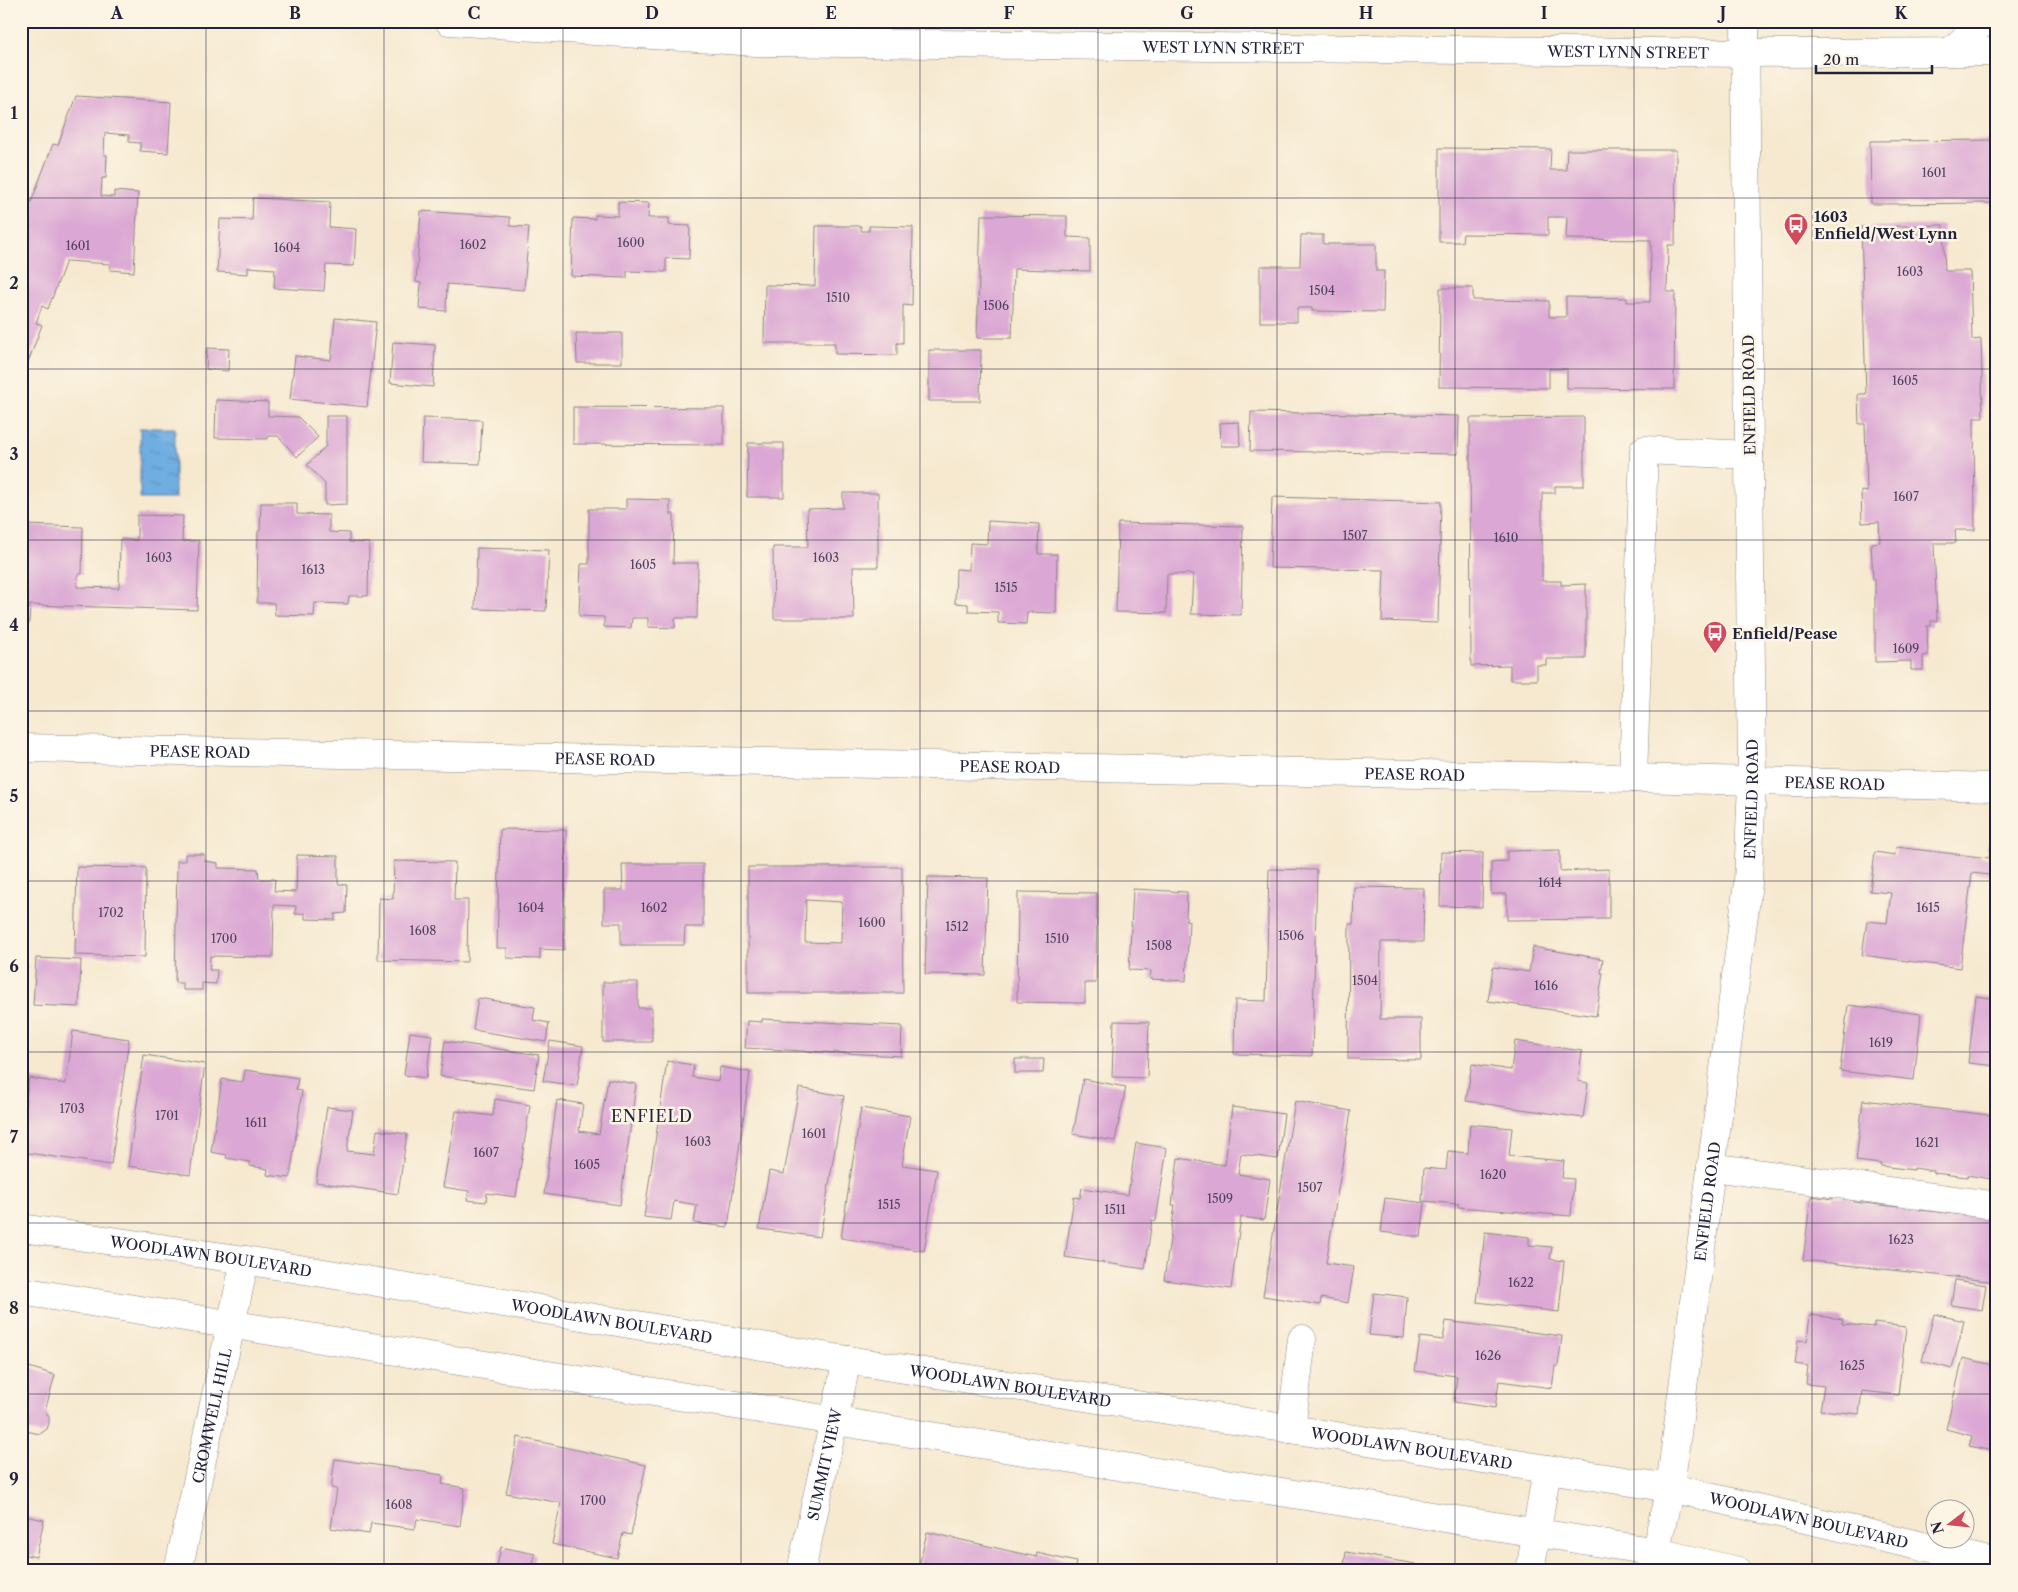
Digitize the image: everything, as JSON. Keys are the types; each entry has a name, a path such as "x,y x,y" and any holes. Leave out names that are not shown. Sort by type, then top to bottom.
{"street":[{"name":"WEST LYNN STREET","path":"449,21 756,42 1745,53 1997,52"},
{"path":"756,42 776,21"},
{"name":"ENFIELD ROAD","path":"1654,1561 1670,1488 1748,884 1752,781 1745,21"},
{"path":"1950,52 1985,21"},
{"path":"1633,778 1644,450 1749,455"},
{"name":"PEASE ROAD","path":"21,748 1633,778 1997,787"},
{"path":"1711,1167 1985,1204"},
{"name":"WOODLAWN BOULEVARD","path":"21,1228 245,1260 847,1360 1670,1488 1997,1563"},
{"name":"CROMWELL HILL","path":"178,1571 245,1260"},
{"path":"21,1291 232,1323 1536,1533 1654,1561 1738,1571"},
{"path":"1292,1429 1302,1339"},
{"name":"SUMMIT VIEW","path":"801,1571 847,1360"},
{"path":"1530,1571 1547,1469"}],"water":[{"path":"140,428 175,428 175,499 140,499"}],"building":[{"path":"76,96 171,102 168,153 140,151 140,143 129,142 129,135 105,133 104,155 107,155 106,178 102,178 101,196 114,197 114,191 138,193 134,272 110,270 110,264 66,261 48,309 42,306 36,323 42,325 21,381 21,229 53,144 58,145"},
{"path":"1997,140 1997,203 1871,204 1870,141"},
{"path":"1439,148 1551,149 1550,170 1566,170 1567,150 1676,150 1675,245 1668,245 1667,292 1675,292 1674,389 1567,388 1567,369 1549,369 1549,388 1439,387 1440,288 1473,288 1473,300 1549,301 1549,317 1566,317 1566,297 1627,298 1627,302 1650,302 1651,240 1566,239 1567,217 1548,217 1548,235 1463,234 1462,242 1439,242"},
{"path":"253,198 330,202 329,227 356,229 354,266 326,265 324,291 274,288 275,269 248,267 248,274 217,272 220,219 252,220"},
{"path":"618,202 649,203 648,218 669,218 669,225 690,226 689,259 666,258 666,272 627,271 627,278 571,276 573,218 595,219 595,215 618,216"},
{"path":"421,211 510,217 510,226 529,227 524,290 447,284 446,311 419,309 421,283 416,282"},
{"path":"981,215 1067,216 1067,237 1090,238 1090,271 1014,269 1012,338 977,338"},
{"path":"1943,225 1945,271 1970,271 1972,340 1981,339 1983,418 1974,418 1975,530 1955,530 1956,543 1934,543 1937,621 1931,621 1931,626 1927,626 1928,655 1923,656 1923,670 1911,670 1911,661 1875,662 1875,579 1873,580 1871,543 1880,542 1879,522 1862,523 1861,491 1867,492 1865,424 1859,424 1858,394 1866,394 1861,227"},
{"path":"816,226 861,226 861,231 869,231 869,226 913,227 912,306 903,305 903,343 897,343 897,355 835,354 835,343 764,343 765,285 815,286"},
{"path":"1301,235 1323,235 1323,244 1376,244 1376,271 1384,271 1383,312 1312,311 1312,308 1297,308 1297,322 1260,322 1260,266 1300,266"},
{"path":"335,318 376,322 367,407 290,399 295,356 331,360"},
{"path":"576,333 622,333 622,363 577,363"},
{"path":"393,342 435,345 433,387 390,383"},
{"path":"207,348 229,349 228,371 206,369"},
{"path":"929,350 981,350 980,401 929,401"},
{"path":"216,400 268,402 268,416 298,417 318,437 297,457 278,436 268,436 268,439 215,438"},
{"path":"573,407 724,408 724,445 573,444"},
{"path":"1251,412 1459,416 1458,454 1250,451"},
{"path":"326,416 347,416 347,504 325,505 325,484 307,465 326,446"},
{"path":"1584,417 1584,486 1555,486 1555,493 1542,493 1542,581 1561,581 1561,585 1586,584 1586,659 1546,659 1546,665 1537,665 1537,680 1510,680 1510,665 1471,666 1470,418"},
{"path":"423,418 482,420 480,464 421,462"},
{"path":"1239,422 1240,446 1221,446 1220,423"},
{"path":"748,443 784,443 784,497 747,497"},
{"path":"843,493 878,493 878,567 853,567 854,619 774,619 773,547 808,547 807,509 843,508"},
{"path":"1272,497 1441,502 1438,623 1382,621 1384,570 1270,568"},
{"path":"626,499 670,500 670,514 674,514 673,563 698,563 697,618 675,618 675,628 648,627 648,618 632,618 631,628 604,627 604,617 579,616 581,564 589,564 589,509 626,509"},
{"path":"261,503 297,503 297,514 329,515 329,532 349,533 349,542 369,543 368,596 349,596 348,604 315,603 314,616 275,615 274,603 257,603 258,531 260,531"},
{"path":"137,515 183,516 182,541 199,541 197,610 30,605 29,624 21,624 21,538 26,538 26,525 83,527 82,574 78,574 77,587 119,588 120,539 137,540"},
{"path":"988,521 1039,524 1038,554 1057,554 1056,613 1027,612 1026,624 998,623 998,612 968,611 968,604 955,603 956,569 969,570 970,543 987,544"},
{"path":"1118,523 1243,526 1241,615 1191,614 1193,574 1167,574 1166,613 1116,612"},
{"path":"477,548 549,550 546,611 475,609"},
{"path":"500,829 566,830 564,950 540,949 540,959 507,958 507,948 497,948"},
{"path":"1991,844 1997,845 1997,876 1972,873 1960,968 1862,955 1867,921 1887,923 1891,893 1870,891 1875,852 1895,855 1896,847 1989,858"},
{"path":"1560,850 1560,871 1609,869 1609,919 1507,920 1507,894 1491,894 1491,862 1507,861 1507,851"},
{"path":"1441,852 1483,853 1482,907 1440,906"},
{"path":"185,854 204,854 204,861 218,863 218,868 258,869 259,879 275,879 274,891 296,892 297,855 338,856 338,884 347,885 346,913 335,914 335,920 305,919 305,913 295,914 296,906 274,905 273,957 210,956 209,970 217,970 216,984 202,983 202,990 183,990 183,983 175,983 177,861 185,861"},
{"path":"394,861 455,862 454,900 468,900 467,962 378,960 379,898 393,899"},
{"path":"622,864 703,864 703,927 685,927 684,945 621,945 621,923 604,923 604,890 623,890"},
{"path":"77,867 146,868 145,957 75,955"},
{"path":"748,867 902,867 903,993 748,993","holes":["806,900 842,902 841,943 805,942"]},
{"path":"1269,869 1317,870 1312,1056 1234,1054 1235,1000 1266,1001"},
{"path":"928,877 988,878 985,975 925,974"},
{"path":"1354,887 1424,888 1423,942 1381,942 1380,1019 1421,1019 1421,1060 1348,1059 1349,924 1353,924"},
{"path":"1133,889 1187,892 1186,920 1189,921 1186,981 1150,979 1151,971 1129,970"},
{"path":"1018,892 1097,893 1096,983 1085,983 1085,1003 1017,1002"},
{"path":"1533,947 1603,959 1601,973 1603,973 1596,1016 1488,1001 1493,967 1529,972"},
{"path":"36,958 81,960 79,1007 33,1005"},
{"path":"21,965 27,965 22,992 21,992"},
{"path":"603,982 638,982 638,1008 652,1008 652,1042 603,1042"},
{"path":"1976,996 1997,999 1997,1066 1968,1063"},
{"path":"478,998 535,1007 533,1020 549,1023 546,1042 473,1030"},
{"path":"1848,1005 1921,1014 1914,1080 1840,1071"},
{"path":"762,1019 902,1026 901,1056 745,1048 747,1021 762,1022"},
{"path":"1114,1021 1149,1022 1147,1078 1112,1077"},
{"path":"73,1031 129,1039 111,1165 21,1152 21,1132 29,1078 66,1084"},
{"path":"410,1032 432,1035 426,1078 404,1075"},
{"path":"445,1041 539,1055 534,1089 440,1076"},
{"path":"550,1041 583,1046 577,1086 543,1081"},
{"path":"1515,1041 1582,1051 1578,1081 1588,1083 1583,1118 1466,1101 1472,1064 1511,1070"},
{"path":"144,1055 205,1064 190,1175 128,1166"},
{"path":"1015,1059 1044,1059 1043,1073 1015,1073"},
{"path":"667,1061 694,1065 692,1077 718,1081 720,1067 750,1072 728,1227 694,1223 697,1205 674,1201 671,1220 644,1217"},
{"path":"245,1070 298,1078 296,1090 302,1091 290,1178 267,1175 268,1169 250,1166 250,1162 226,1158 227,1155 211,1152 222,1079 243,1082"},
{"path":"608,1079 636,1084 620,1205 544,1194 557,1100 583,1104 579,1131 599,1134"},
{"path":"1083,1079 1126,1087 1115,1141 1073,1134"},
{"path":"799,1088 844,1096 820,1237 759,1229 769,1171 784,1174"},
{"path":"495,1099 530,1105 516,1197 487,1193 486,1202 467,1200 469,1191 443,1187 456,1111 493,1116"},
{"path":"1863,1100 1997,1116 1997,1180 1967,1175 1967,1177 1934,1173 1934,1171 1914,1168 1914,1170 1880,1166 1881,1164 1856,1161"},
{"path":"1295,1101 1351,1111 1326,1263 1354,1267 1348,1303 1321,1298 1320,1305 1263,1296"},
{"path":"327,1107 353,1110 347,1151 374,1154 377,1130 407,1134 398,1194 316,1182"},
{"path":"1232,1107 1284,1114 1278,1159 1241,1154 1238,1174 1270,1179 1264,1220 1241,1217 1231,1289 1164,1280 1175,1205 1172,1205 1178,1158 1225,1165"},
{"path":"861,1108 910,1116 902,1165 937,1170 924,1251 841,1238"},
{"path":"1470,1124 1512,1128 1509,1156 1564,1161 1562,1178 1574,1179 1571,1216 1458,1207 1459,1204 1422,1201 1424,1168 1446,1170 1448,1151 1468,1153"},
{"path":"1136,1143 1167,1148 1156,1221 1152,1220 1145,1269 1065,1257 1074,1197 1080,1198 1082,1188 1128,1195"},
{"path":"1833,1195 1854,1197 1854,1202 1899,1207 1900,1204 1920,1206 1920,1210 1966,1215 1987,1214 1987,1217 1997,1218 1997,1282 1803,1260 1811,1196 1833,1199"},
{"path":"1385,1198 1425,1203 1421,1237 1381,1232"},
{"path":"1485,1232 1529,1237 1529,1245 1552,1247 1550,1259 1564,1261 1559,1312 1477,1302"},
{"path":"1955,1280 1986,1285 1982,1310 1951,1305"},
{"path":"1374,1293 1407,1297 1404,1338 1369,1335"},
{"path":"1934,1314 1964,1321 1952,1369 1922,1361"},
{"path":"1810,1315 1843,1319 1842,1324 1874,1327 1874,1323 1906,1327 1898,1395 1862,1391 1859,1414 1820,1410 1824,1386 1806,1384 1808,1366 1795,1364 1798,1340 1807,1341"},
{"path":"1446,1321 1562,1336 1558,1366 1555,1366 1552,1388 1499,1381 1495,1408 1454,1402 1457,1376 1415,1371 1420,1337 1443,1340"},
{"path":"1963,1358 1997,1366 1997,1452 1969,1446 1972,1436 1946,1429"},
{"path":"22,1365 55,1375 45,1411 49,1417 49,1423 47,1429 40,1434 21,1430"},
{"path":"518,1437 646,1465 631,1535 623,1533 617,1558 552,1544 561,1503 506,1493"},
{"path":"335,1459 443,1475 442,1484 465,1488 460,1526 417,1519 415,1529 371,1523 369,1534 331,1528 337,1489 331,1488"},
{"path":"21,1515 44,1520 36,1557 21,1554"},
{"path":"927,1532 1036,1557 1037,1553 1076,1562 1074,1571 918,1571"},
{"path":"501,1547 535,1554 532,1571 496,1571"},
{"path":"1346,1552 1415,1564 1414,1571 1343,1571"},
{"path":"1124,1564 1149,1570 1149,1571 1123,1571"}],"place":[{"name":"1603 Enfield/West Lynn","path":"1796,246"},
{"name":"Enfield/Pease","path":"1715,654"}],"district":[{"name":"ENFIELD","path":"652,1116"}]}
